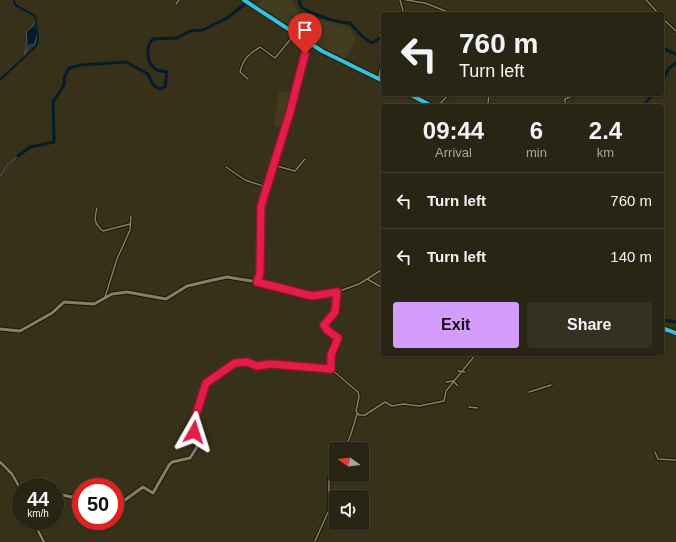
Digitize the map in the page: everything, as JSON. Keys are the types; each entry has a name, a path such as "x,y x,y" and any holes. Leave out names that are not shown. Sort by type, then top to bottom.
{"highway":[{"path":"244,1 309,43 381,80"},
{"path":"413,96 428,104"},
{"path":"664,329 676,333"}],"main road":[{"path":"0,329 20,331 52,313 64,302 94,304 112,294 127,292 166,299 187,286 227,277 257,282 260,273 260,214 266,187 274,165 309,43"},
{"path":"124,500 143,487 153,493 172,462 190,458 197,447 194,421 206,383 235,363 247,362 257,366 271,364 331,369"}],"street":[{"path":"176,4 179,0"},
{"path":"400,0 403,12"},
{"path":"406,0 425,3 448,12"},
{"path":"646,0 657,12"},
{"path":"664,20 676,31"},
{"path":"248,79 240,72 247,55 260,47 275,58 295,33"},
{"path":"440,104 447,96"},
{"path":"565,104 565,99 573,96"},
{"path":"274,165 295,171 305,159"},
{"path":"226,167 245,180 266,187"},
{"path":"97,208 94,220 97,226 103,231 130,224"},
{"path":"104,299 117,258 130,230 131,216"},
{"path":"257,282 312,296 337,292 367,280 381,270"},
{"path":"367,280 381,287"},
{"path":"337,292 335,312 324,325 327,330 338,338 331,355 331,369 358,392 358,413 348,442"},
{"path":"358,413 364,415 385,402 392,406 403,404 419,406 444,401 444,394 474,356"},
{"path":"458,371 465,372"},
{"path":"446,382 453,381"},
{"path":"453,381 458,386"},
{"path":"529,392 551,385"},
{"path":"469,407 478,408"},
{"path":"655,452 658,459 676,460"},
{"path":"0,462 14,478"},
{"path":"315,541 329,510 329,482"},
{"path":"38,530 44,542"}],"shaded area":[{"path":"260,0 292,0 300,15 350,27 356,40 344,61 257,5"},
{"path":"279,92 293,92 291,107 283,128 274,125"}],"water":[{"path":"35,19 37,36 34,45 29,45 24,58 27,43 26,32 34,25"}],"waterway":[{"path":"0,80 36,46 38,39 35,16 15,5 14,0"},
{"path":"18,156 30,147 54,142 53,102 64,85 64,78 69,68 81,65 126,62 148,74 153,85 160,89 165,87 167,72 157,70 153,67 149,60 148,51 150,42 153,39 177,38 190,31 203,30 227,18 250,0"},
{"path":"299,0 301,7 324,18 350,23 363,37 372,43 381,37"},
{"path":"664,49 676,54"},
{"path":"664,79 669,68 676,63"},
{"path":"645,104 651,96"},
{"path":"0,177 7,165 18,156"},
{"path":"664,320 676,322"}],"route":[{"path":"194,432 193,425 206,383 235,363 247,362 253,366 271,364 331,369 331,355 338,338 335,334 329,332 324,325 335,312 337,292 312,296 297,294 257,282 260,273 261,206 290,112 305,54"}]}
